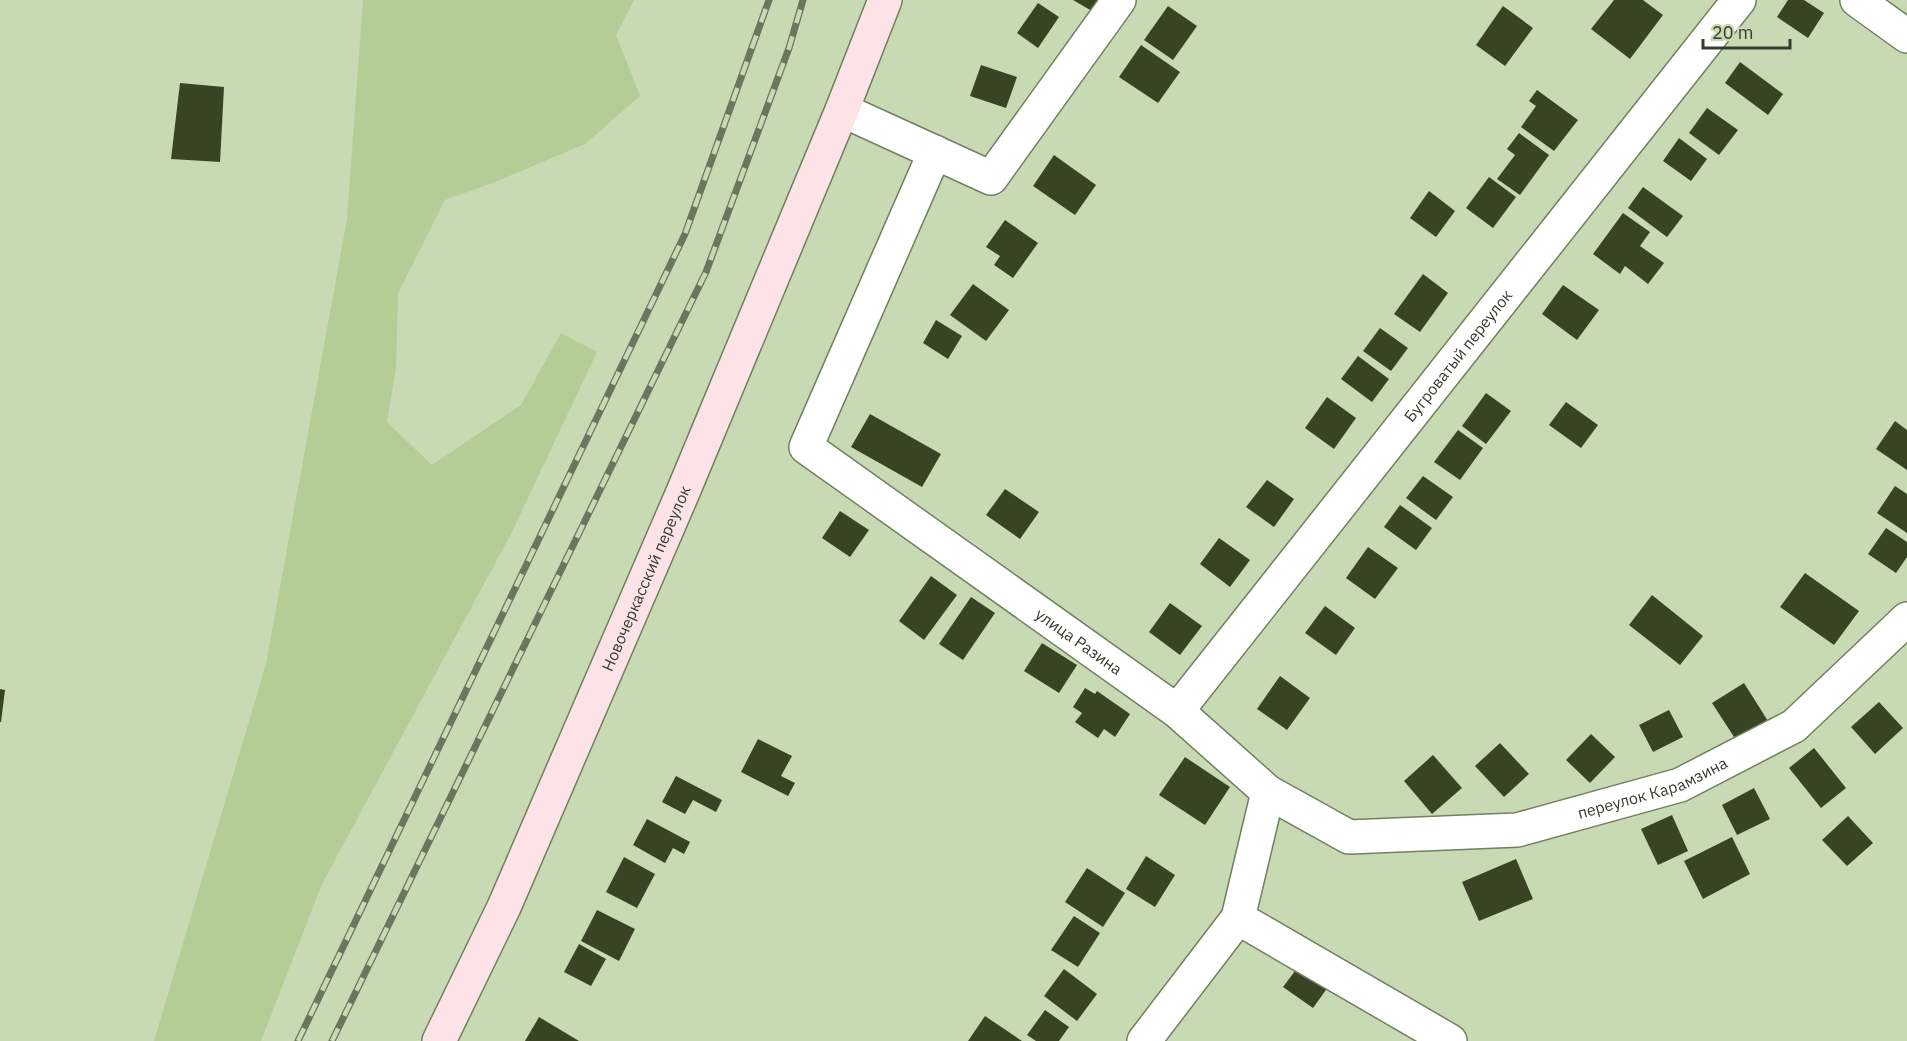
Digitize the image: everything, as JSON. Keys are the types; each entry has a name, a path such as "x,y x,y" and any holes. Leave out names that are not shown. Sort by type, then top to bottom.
{"main road":[{"name":"Новочеркасский переулок","path":"439,1041 504,907 683,492 842,110 885,0"}],"street":[{"path":"842,110 991,178 1119,0"},
{"name":"Бугроватый переулок","path":"1177,711 1739,0"},
{"path":"1857,0 1907,36"},
{"name":"улица Разина","path":"935,152 806,447 1177,711 1268,792 1349,837"},
{"name":"переулок Карамзина","path":"1349,837 1517,830 1680,784 1794,726 1907,619"},
{"path":"1144,1041 1238,918 1268,792"},
{"path":"1238,918 1450,1041"}],"green space":[{"path":"363,0 634,0 616,35 640,96 585,144 495,182 445,200 398,293 396,368 387,422 432,465 521,405 561,333 597,352 511,534 322,884 261,1041 154,1041 266,664 347,219"}],"building":[{"path":"1073,0 1099,0 1092,11"},
{"path":"1614,0 1643,0 1663,15 1630,59 1591,29"},
{"path":"1788,0 1804,0 1824,13 1808,38 1777,17"},
{"path":"1038,3 1059,17 1038,48 1017,33"},
{"path":"1168,6 1197,26 1173,60 1144,40"},
{"path":"1503,6 1533,28 1505,66 1476,45"},
{"path":"1141,45 1180,72 1158,103 1119,77"},
{"path":"1740,62 1783,94 1768,115 1725,83"},
{"path":"981,65 1017,77 1006,108 970,96"},
{"path":"180,83 224,87 220,162 171,159"},
{"path":"1537,90 1578,120 1554,151 1521,127 1536,106 1529,101"},
{"path":"1707,108 1738,130 1719,155 1689,133"},
{"path":"1519,133 1549,155 1520,195 1497,179 1515,155 1507,149"},
{"path":"1679,138 1707,159 1691,181 1663,161"},
{"path":"1054,155 1096,185 1075,215 1033,186"},
{"path":"1489,177 1516,197 1493,228 1466,208"},
{"path":"1643,187 1683,216 1667,237 1628,208"},
{"path":"1429,191 1455,211 1436,237 1410,218"},
{"path":"1623,213 1650,232 1640,246 1664,263 1648,284 1625,266 1620,274 1593,254"},
{"path":"1005,220 1038,243 1013,278 994,265 1000,256 986,247"},
{"path":"1423,274 1448,293 1420,332 1394,314"},
{"path":"973,284 1009,310 986,341 950,315"},
{"path":"1563,285 1599,310 1577,340 1542,314"},
{"path":"936,320 962,336 948,359 923,343"},
{"path":"1380,328 1408,348 1391,371 1363,351"},
{"path":"1358,356 1389,379 1372,402 1341,379"},
{"path":"1486,393 1511,411 1486,444 1462,426"},
{"path":"1327,397 1356,418 1334,449 1305,428"},
{"path":"1566,402 1598,425 1581,448 1549,425"},
{"path":"870,414 941,454 922,487 851,447"},
{"path":"1895,421 1907,430 1907,470 1876,449"},
{"path":"1458,430 1483,448 1460,480 1434,462"},
{"path":"1423,476 1453,497 1436,520 1406,498"},
{"path":"1267,480 1294,499 1274,527 1246,507"},
{"path":"1895,486 1907,494 1907,533 1877,513"},
{"path":"1005,489 1039,512 1020,539 986,515"},
{"path":"1400,505 1432,528 1416,550 1384,527"},
{"path":"840,511 869,530 850,557 822,538"},
{"path":"1886,528 1907,542 1907,557 1896,573 1868,554"},
{"path":"1219,538 1250,560 1230,587 1200,564"},
{"path":"1368,547 1398,568 1375,599 1346,578"},
{"path":"1805,573 1859,611 1834,645 1780,607"},
{"path":"931,576 957,595 924,640 899,621"},
{"path":"1652,595 1703,636 1680,665 1629,625"},
{"path":"971,597 995,613 963,660 939,644"},
{"path":"1170,603 1202,626 1180,655 1149,632"},
{"path":"1325,606 1355,628 1336,655 1305,633"},
{"path":"1042,643 1077,665 1059,693 1024,671"},
{"path":"1280,676 1310,698 1287,730 1257,709"},
{"path":"1744,683 1768,721 1736,740 1712,703"},
{"path":"1085,688 1095,694 1097,691 1130,714 1115,737 1104,729 1098,738 1075,722 1082,713 1073,707"},
{"path":"0,689 5,690 1,722 0,722"},
{"path":"1879,702 1903,728 1875,754 1851,727"},
{"path":"1669,710 1683,737 1653,752 1639,725"},
{"path":"1591,734 1615,757 1590,783 1566,760"},
{"path":"758,739 792,756 781,776 795,783 788,796 741,772"},
{"path":"1500,743 1529,774 1504,797 1475,766"},
{"path":"1814,748 1846,788 1821,808 1789,768"},
{"path":"1433,755 1462,788 1432,814 1404,781"},
{"path":"1185,757 1230,787 1205,825 1159,795"},
{"path":"676,776 722,800 716,812 693,800 685,814 662,802"},
{"path":"1754,788 1770,819 1737,835 1722,805"},
{"path":"1672,815 1688,851 1658,865 1641,829"},
{"path":"1848,816 1873,843 1847,866 1822,840"},
{"path":"647,819 690,842 684,854 673,848 665,863 633,845"},
{"path":"1732,837 1750,874 1703,899 1684,861"},
{"path":"1146,856 1175,875 1155,907 1126,889"},
{"path":"624,857 655,874 637,908 606,892"},
{"path":"1516,859 1533,899 1479,921 1462,882"},
{"path":"1087,868 1125,893 1103,927 1065,902"},
{"path":"597,910 635,929 619,961 581,941"},
{"path":"1074,916 1100,933 1078,967 1051,950"},
{"path":"579,944 606,959 591,986 564,972"},
{"path":"1304,959 1333,980 1313,1008 1283,987"},
{"path":"1064,969 1097,994 1077,1021 1044,996"},
{"path":"1045,1010 1069,1027 1059,1041 1036,1041 1027,1035"},
{"path":"985,1016 1022,1041 968,1041"},
{"path":"539,1017 579,1041 525,1041"}],"railway":[{"path":"298,1041 685,234 769,0"},
{"path":"332,1041 706,272 789,48 803,0"}]}
